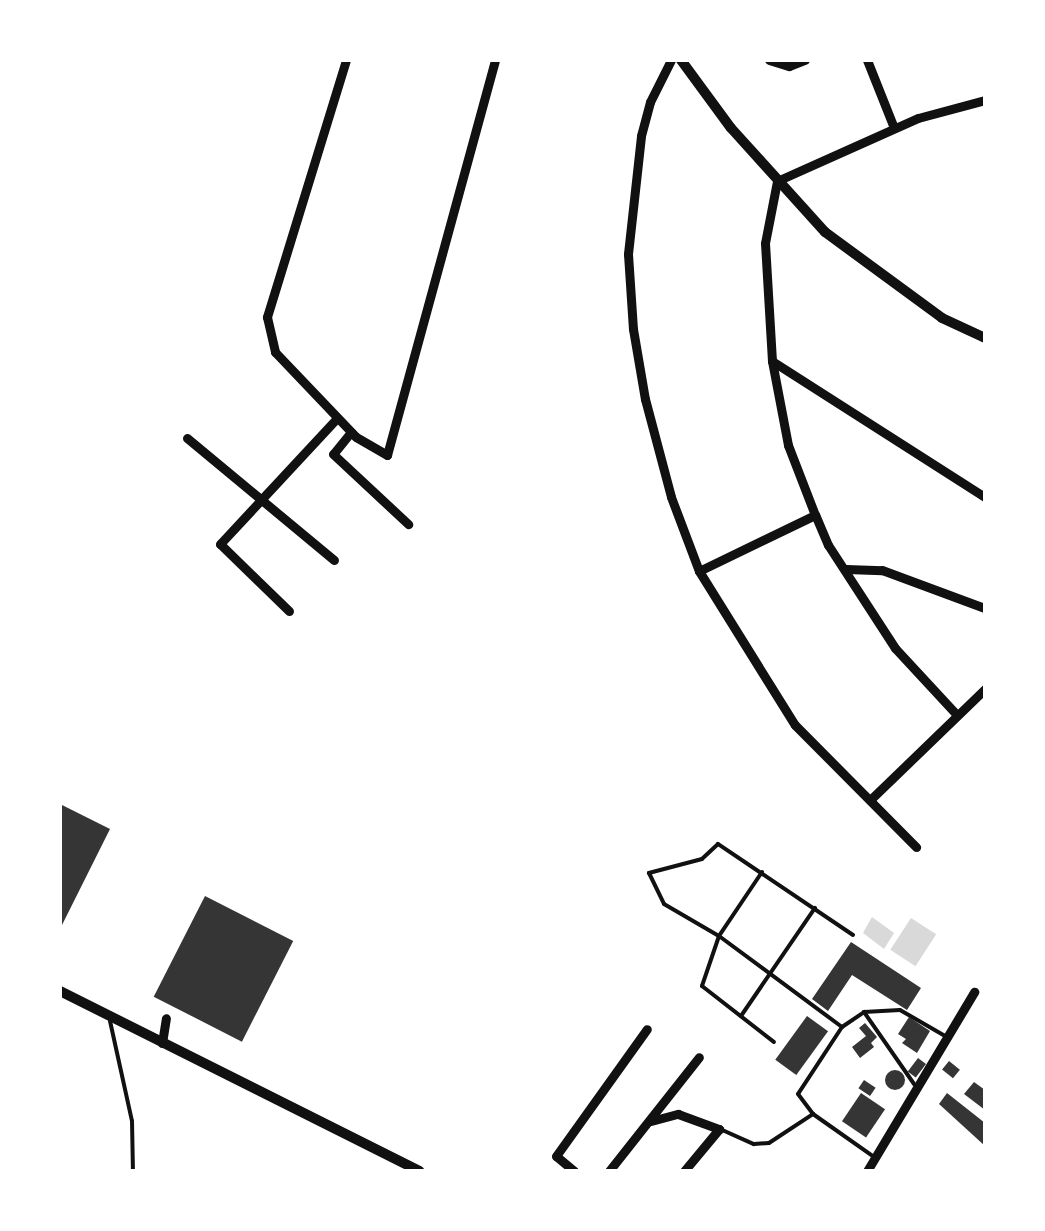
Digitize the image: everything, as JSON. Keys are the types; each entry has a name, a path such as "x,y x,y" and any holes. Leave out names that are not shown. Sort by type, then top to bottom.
{"street":[{"path":"346,60 267,317 275,352 351,432 387,455 495,60"},
{"path":"671,60 641,136 628,254 633,329 645,398 671,497 699,571 795,725 916,847"},
{"path":"681,60 776,181 825,232 942,318 985,338"},
{"path":"770,60 789,66 806,60"},
{"path":"867,60 894,128"},
{"path":"776,181 894,128 985,100"},
{"path":"776,181 765,243 766,314 788,445 828,545 895,648 957,715"},
{"path":"772,361 985,496"},
{"path":"289,611 220,544 336,418"},
{"path":"351,432 333,454 408,524"},
{"path":"187,438 334,560"},
{"path":"699,571 815,515"},
{"path":"846,569 882,570 985,608"},
{"path":"870,800 985,689"},
{"path":"60,990 419,1171"},
{"path":"881,1171 871,1164 974,992"},
{"path":"162,1043 166,1018"},
{"path":"574,1171 556,1156 647,1028"},
{"path":"610,1171 698,1057"},
{"path":"650,1122 678,1114 719,1128 684,1171"}],"lane":[{"path":"842,1027 719,936 664,904 648,873 702,859 718,844 853,935"},
{"path":"762,872 719,936 702,986 774,1042"},
{"path":"741,1017 815,908"},
{"path":"871,1164 813,1114 798,1094 842,1027 864,1012 900,1010 948,1037"},
{"path":"864,1012 917,1088"},
{"path":"109,1016 132,1121 133,1171"},
{"path":"719,1128 754,1144 770,1143 813,1114"}],"shaded area":[{"path":"872,917 894,933 884,949 863,933"},
{"path":"911,918 936,934 915,966 890,950"}],"building":[{"path":"60,804 110,829 60,929"},
{"path":"205,896 293,941 242,1042 154,997"},
{"path":"851,942 921,988 907,1010 852,975 828,1011 812,999"},
{"path":"807,1016 828,1031 796,1075 775,1060"},
{"path":"909,1017 930,1031 917,1053 902,1043 906,1039 898,1034"},
{"path":"865,1023 877,1037 871,1043 874,1047 860,1058 852,1047 866,1036 859,1028"},
{"path":"918,1058 926,1064 916,1078 908,1072"},
{"path":"949,1061 960,1070 953,1078 942,1070"},
{"path":"895,1070 905,1080 895,1090 885,1080"},
{"path":"864,1080 876,1088 870,1096 858,1088"},
{"path":"974,1082 985,1090 985,1110 964,1094"},
{"path":"861,1093 885,1109 866,1137 842,1121"},
{"path":"947,1093 985,1123 985,1146 939,1104"}]}
